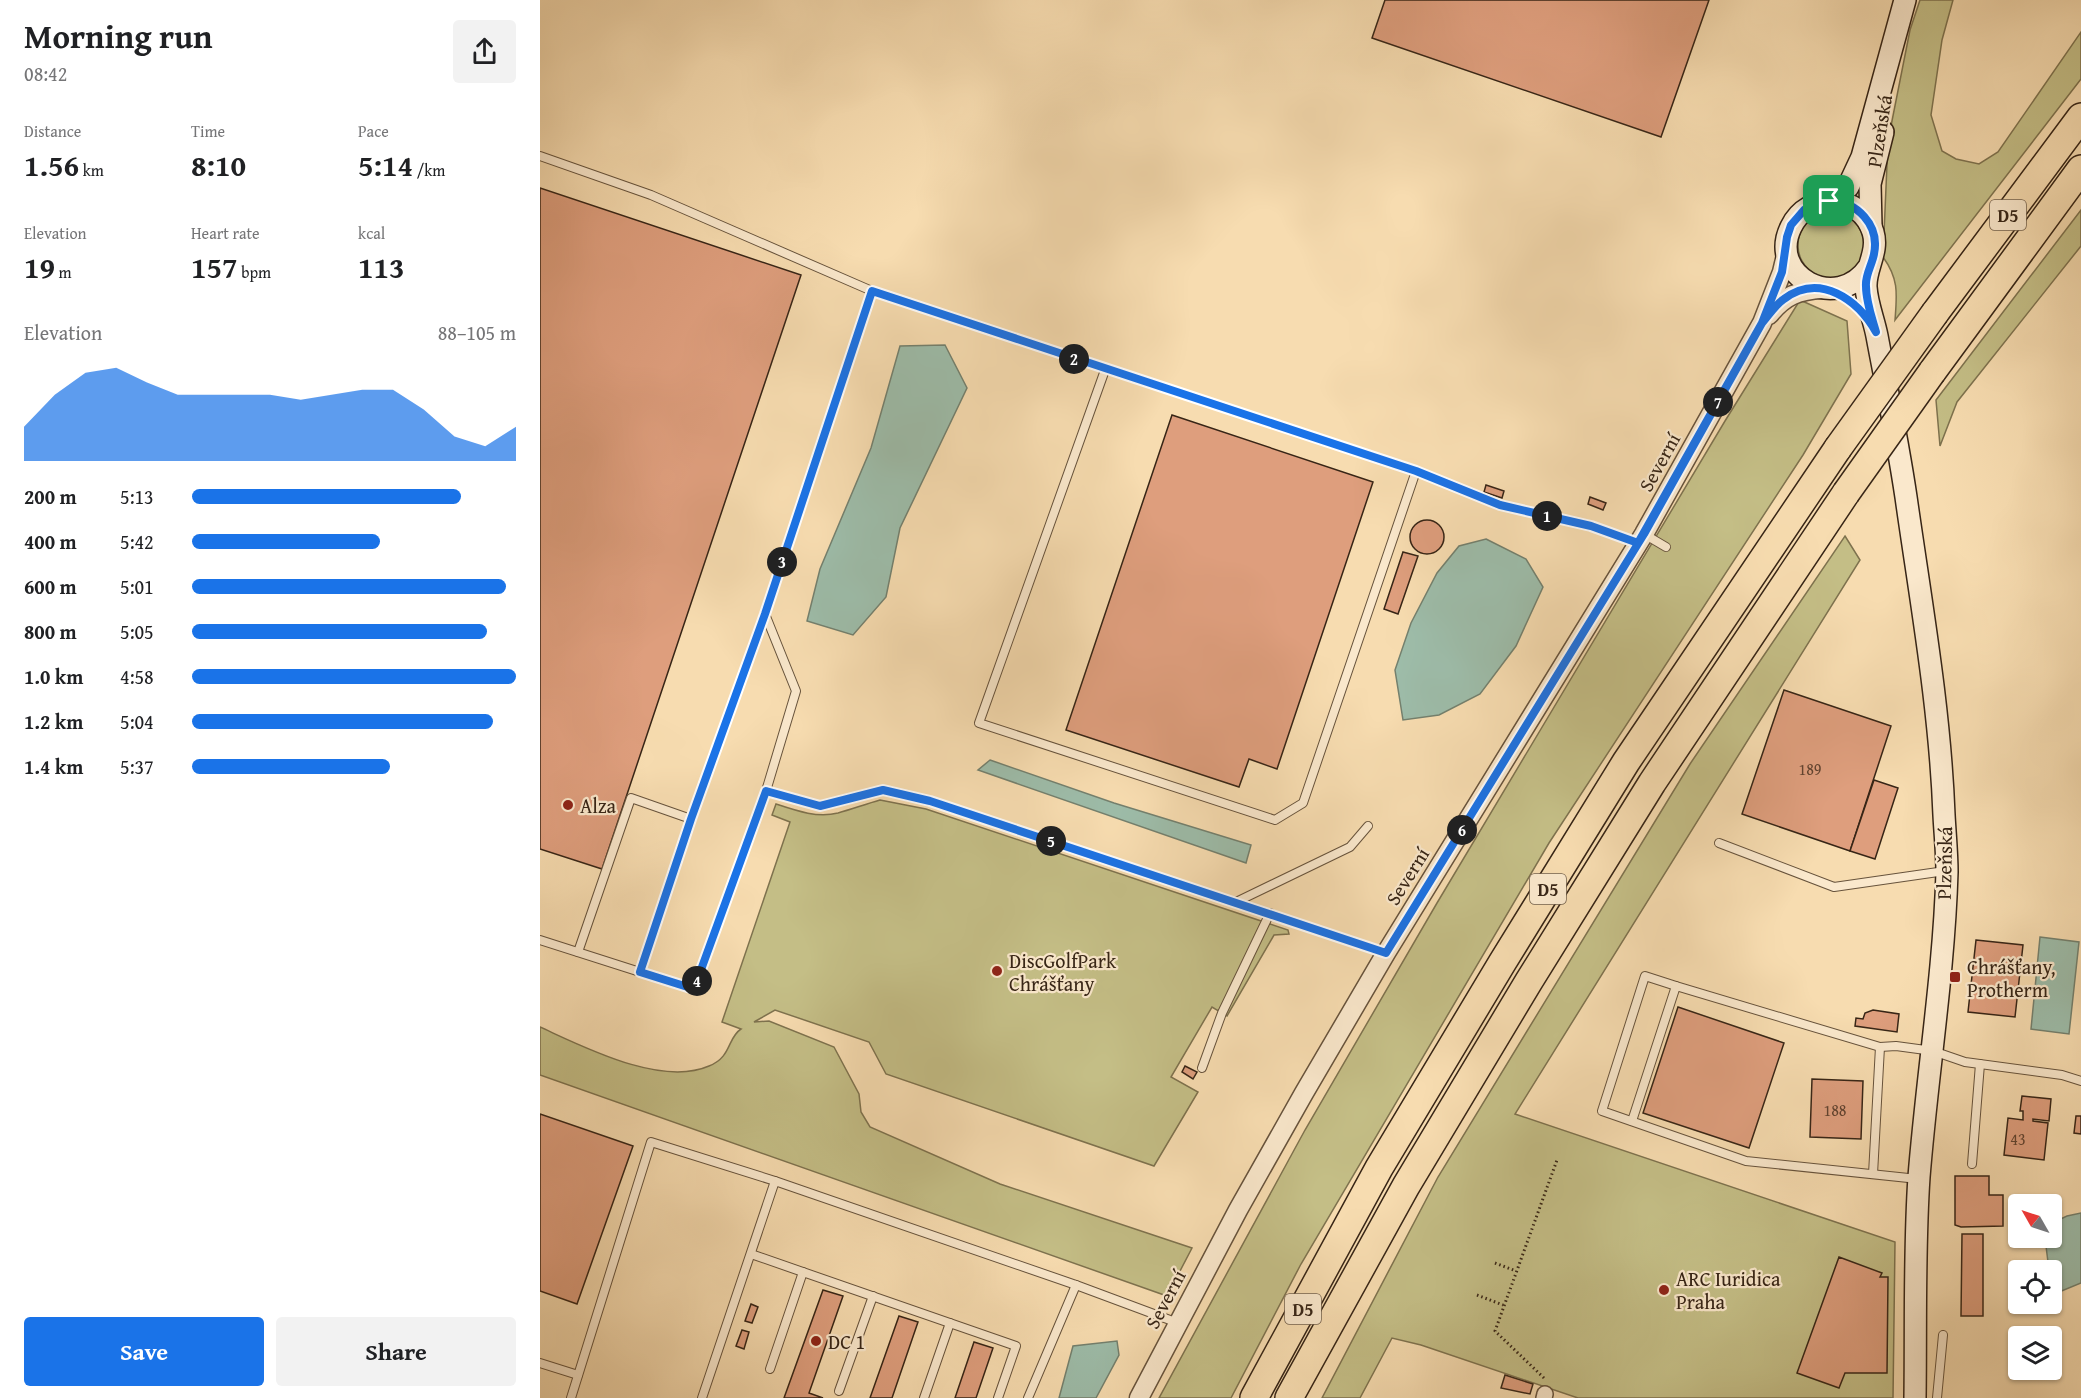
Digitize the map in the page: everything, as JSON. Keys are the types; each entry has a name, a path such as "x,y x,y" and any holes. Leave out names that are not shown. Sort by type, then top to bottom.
{"highway":[{"name":"D5","path":"1289,1398 1406,1186 1529,981 1652,783 1846,493 1932,372 2037,202 2081,117"},
{"name":"D5","path":"1254,1398 1379,1168 1626,762 1838,448 1935,313 2037,202 2079,173"}],"main road":[{"name":"Plzeňská","path":"1876,332 1855,304 1826,289 1812,285 1798,275 1790,264 1787,251 1789,231 1799,214 1810,206 1829,201 1842,193 1857,171 1887,72 1905,0"},
{"name":"Plzeňská","path":"1887,72 1882,140 1869,194 1870,226 1875,243 1866,291 1876,332 1904,484 1942,747 1947,871 1919,1179 1915,1398"},
{"path":"1829,201 1854,207 1870,226"},
{"path":"1826,289 1852,284 1862,277 1869,267"}],"street":[{"name":"Severní","path":"1139,1398 1304,1093 1386,953 1641,539 1762,323 1782,272 1787,251"},
{"name":"Severní","path":"1762,323 1778,304 1790,295 1803,290 1826,289"}],"lane":[{"path":"540,156 651,195 872,291 1105,370 1416,471 1500,505 1591,526 1666,547"},
{"path":"640,972 691,819 765,614 872,291"},
{"path":"1105,370 979,723 1275,820 1303,803 1416,471"},
{"path":"540,940 694,989 766,791 796,691 765,614"},
{"path":"766,791 820,806 883,790 911,797 1386,953"},
{"path":"578,952 631,798 691,819"},
{"path":"1236,902 1350,847 1368,826"},
{"path":"1719,843 1834,887 1947,871"},
{"path":"1202,1068 1222,1013 1270,914"},
{"path":"1919,1179 1746,1161 1602,1111 1645,976 1880,1047 1896,1046 1932,1052 1965,1062 2062,1075 2081,1081"},
{"path":"1632,1121 1676,986"},
{"path":"1873,1174 1880,1047"},
{"path":"1972,1164 1980,1064"},
{"path":"570,1398 651,1142 776,1181 1076,1285 1178,1323"},
{"path":"702,1398 776,1181"},
{"path":"751,1254 1016,1346 998,1398"},
{"path":"770,1369 803,1272"},
{"path":"1028,1398 1076,1285"},
{"path":"839,1391 873,1296"},
{"path":"924,1398 950,1323"},
{"path":"1937,1398 1943,1335"},
{"path":"540,1363 578,1375"}],"path":[{"path":"1544,1396 1546,1387 1543,1376 1495,1331 1557,1160"},
{"path":"1495,1263 1516,1271"},
{"path":"1478,1295 1503,1305"}],"shaded area":[{"path":"1920,0 1953,0 1942,40 1931,115 1942,151 1956,159 1979,164 1998,152 2081,32 2081,79 1895,320 1896,287 1892,272 1883,257 1888,141 1910,30"},
{"path":"2081,210 2081,246 1957,402 1940,446 1936,400"},
{"path":"1831,212 1844,215 1854,222 1861,232 1864,245 1861,258 1854,268 1844,275 1831,278 1818,275 1808,268 1801,258 1798,245 1801,232 1808,222 1818,215"},
{"path":"1800,300 1847,321 1851,374 1803,455 1549,843 1301,1264 1231,1398 1159,1398 1305,1130 1437,903 1725,421"},
{"path":"945,345 967,388 900,528 886,597 853,635 807,621 820,569 871,448 900,346"},
{"path":"1845,536 1860,560 1515,1114 1895,1242 1893,1398 1578,1398 1421,1345 1392,1338 1360,1398 1322,1398 1438,1177 1690,764"},
{"path":"1486,539 1526,559 1543,587 1516,646 1480,694 1439,715 1403,720 1395,670 1411,623 1437,573 1459,546"},
{"path":"990,760 1114,803 1251,845 1246,863 978,770"},
{"name":"DiscGolfPark Chrášťany","path":"880,800 926,809 1288,930 1289,934 1274,935 1227,1016 1212,1007 1171,1077 1198,1092 1154,1166 886,1074 869,1042 775,1010 754,1022 769,1021 834,1047 859,1094 861,1112 870,1127 1000,1184 1192,1248 1167,1296 540,1075 540,1027 600,1054 646,1068 669,1072 690,1071 709,1066 722,1058 733,1037 741,1029 722,1022 790,822 772,815 776,804 822,815 838,813"},
{"path":"2040,937 2079,942 2069,1034 2031,1029"},
{"path":"2081,1213 2081,1283 2062,1291 2062,1260 2048,1260 2046,1248 2062,1248 2062,1218"},
{"path":"1117,1341 1119,1355 1096,1398 1059,1398 1073,1346"}],"building":[{"path":"1385,0 1709,0 1661,137 1372,38"},
{"path":"540,188 801,275 602,869 540,849"},
{"path":"1172,415 1373,482 1277,769 1249,759 1239,787 1066,730"},
{"path":"1486,485 1504,491 1502,498 1484,492"},
{"path":"1590,497 1606,503 1603,510 1588,504"},
{"path":"1427,520 1439,525 1444,537 1439,549 1427,554 1415,549 1410,537 1415,525"},
{"path":"1403,552 1418,556 1398,614 1384,609"},
{"path":"1784,690 1891,726 1850,851 1742,814"},
{"path":"1874,780 1898,788 1875,859 1850,851"},
{"path":"1976,940 2023,945 2015,1017 1968,1012"},
{"path":"1678,1007 1784,1043 1749,1148 1643,1113"},
{"path":"1873,1010 1899,1014 1897,1032 1855,1026 1856,1018 1863,1019 1865,1013"},
{"path":"1185,1066 1197,1072 1193,1079 1182,1072"},
{"path":"1812,1079 1863,1081 1861,1139 1810,1137"},
{"path":"2022,1096 2051,1099 2049,1121 2033,1119 2033,1121 2048,1123 2044,1160 2004,1155 2008,1118 2023,1120 2023,1111 2020,1111"},
{"path":"540,1114 633,1146 577,1304 540,1291"},
{"path":"2076,1116 2081,1116 2081,1134 2074,1133"},
{"path":"1955,1176 1989,1176 1989,1195 2003,1195 2003,1226 1961,1227 1955,1225"},
{"path":"1962,1234 1983,1234 1983,1316 1961,1316"},
{"path":"1839,1257 1882,1273 1880,1277 1888,1277 1887,1373 1845,1373 1839,1388 1797,1373"},
{"name":"DC 1","path":"823,1290 843,1296 809,1393 823,1398 784,1398"},
{"path":"751,1304 758,1307 752,1323 745,1321"},
{"name":"DC 1","path":"899,1316 918,1322 892,1398 870,1398"},
{"path":"742,1330 749,1332 744,1349 736,1346"},
{"path":"974,1342 993,1348 976,1398 955,1398"},
{"path":"1505,1375 1533,1384 1530,1394 1501,1388"}],"place":[{"name":"Alza","path":"568,805"},
{"name":"DiscGolfPark Chrášťany","path":"997,971"},
{"name":"Chrášťany, Protherm","path":"1955,977"},
{"name":"ARC Iuridica Praha","path":"1664,1290"},
{"name":"DC 1","path":"816,1341"}],"route":[{"path":"1829,201 1810,206 1799,214 1791,225 1787,237 1785,262 1762,323 1638,543 1591,526 1500,505 1416,471 1105,370 872,291 765,614 691,819 640,972 694,989 766,791 820,806 883,790 930,801 1386,953 1644,534 1762,323 1778,304 1790,295 1803,290 1823,289 1839,293 1855,304 1869,319 1876,332 1866,291 1866,277 1875,249 1873,231 1868,220 1854,207 1842,202 1829,201"}]}
